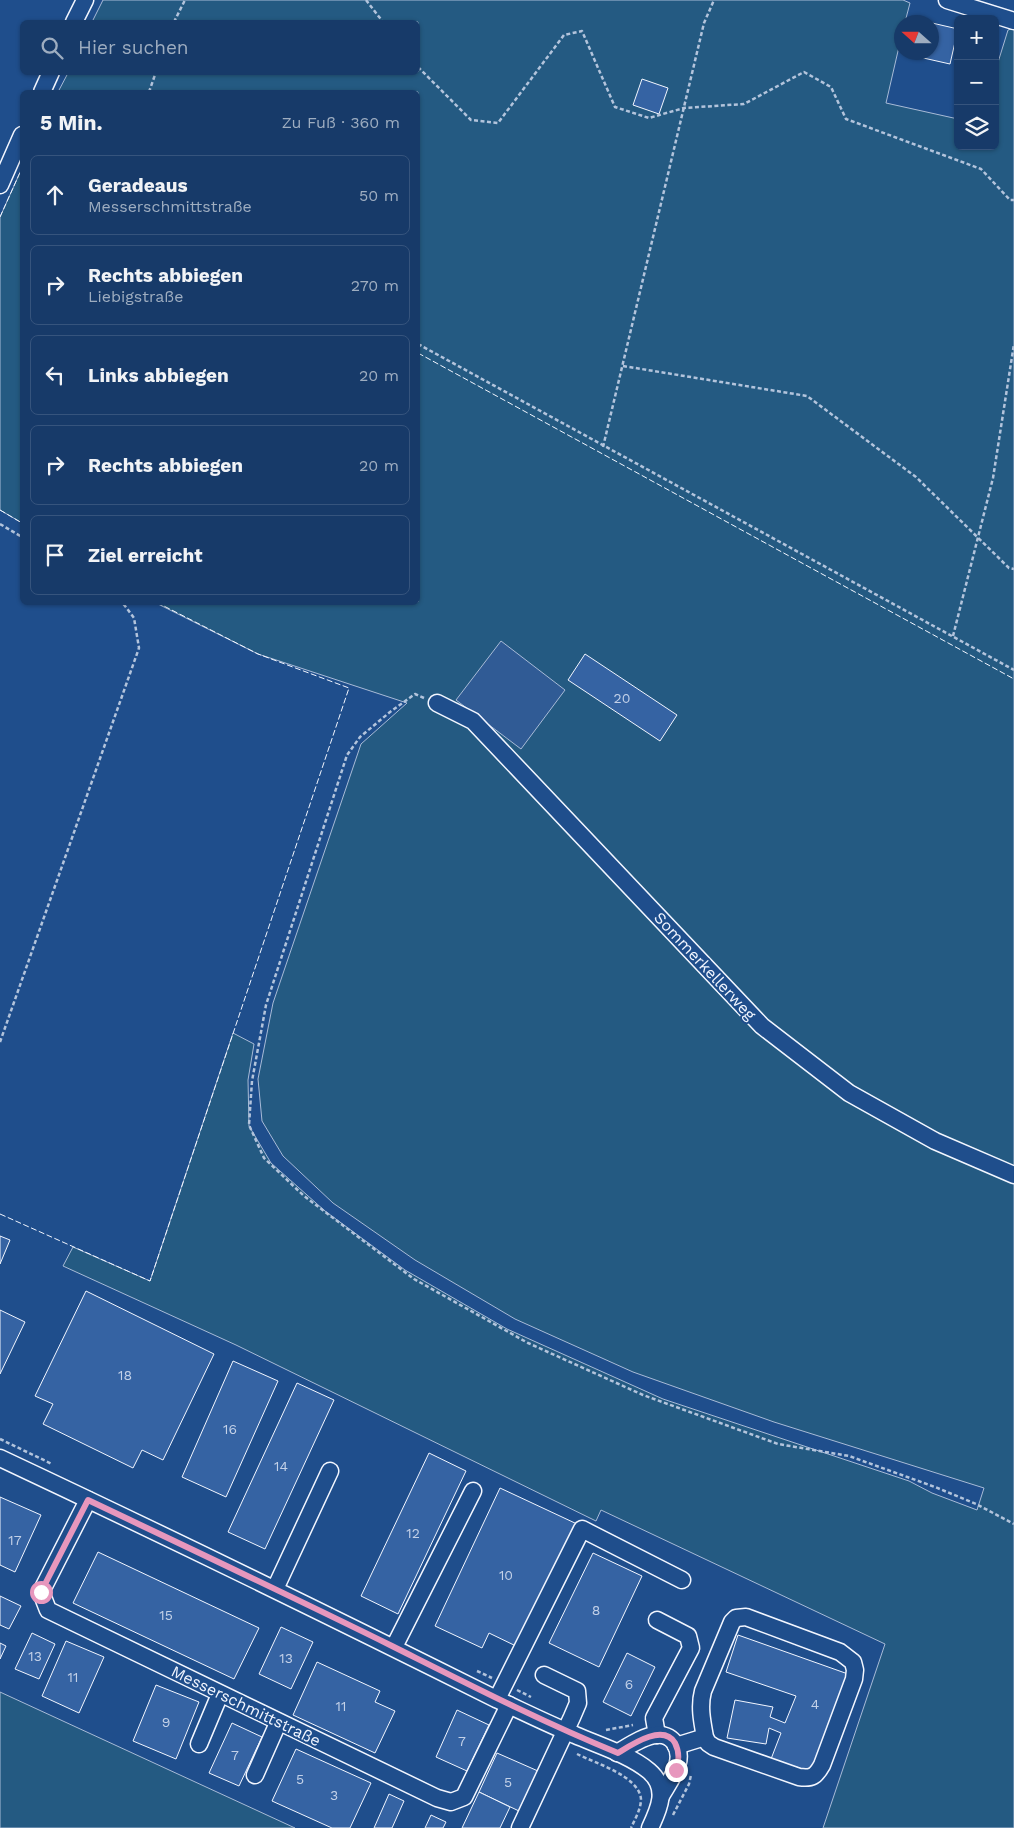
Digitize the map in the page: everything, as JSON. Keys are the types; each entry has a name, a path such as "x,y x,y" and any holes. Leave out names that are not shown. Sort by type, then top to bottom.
{"street":[{"path":"75,20 84,0"},
{"path":"947,0 1014,21"},
{"path":"43,90 50,75"},
{"path":"0,184 20,139"},
{"name":"Sommerkellerweg","path":"438,703 473,721 762,1026 849,1093 935,1141 1014,1175"},
{"path":"0,1458 394,1647 503,1702 562,1738 618,1753 649,1771 656,1779 661,1796"},
{"path":"275,1589 330,1471"},
{"path":"394,1647 473,1491"},
{"name":"Messerschmittstraße","path":"88,1500 41,1592 48,1610 278,1723 437,1798 451,1802 464,1797 503,1702 504,1684 582,1529 682,1580"},
{"path":"746,1617 787,1631 840,1652 852,1662 855,1670 854,1679 822,1765 816,1775 809,1779 714,1747 708,1743 705,1737 701,1712 703,1691 732,1622 736,1618 746,1617"},
{"path":"618,1753 639,1741 655,1727 691,1648 688,1636 656,1620"},
{"path":"520,1828 578,1703 577,1691 544,1675"},
{"path":"199,1744 220,1694"},
{"path":"256,1775 278,1723"},
{"path":"650,1828 660,1806 661,1796 679,1761 676,1746 672,1739 655,1727"},
{"path":"676,1746 705,1737"}],"path":[{"path":"175,20 185,0"},
{"path":"366,0 381,20"},
{"path":"603,447 624,366 704,23 714,0"},
{"path":"420,69 471,120 498,123 564,35 582,31 615,107 649,118 684,108 744,104 804,72 831,88 846,118 981,169 1010,200 1014,200"},
{"path":"151,90 155,75"},
{"path":"952,636 993,478 1014,344"},
{"path":"420,345 603,447 1014,670"},
{"path":"624,366 807,396 916,477 1009,568 1014,569"},
{"path":"0,524 20,536"},
{"path":"0,1042 139,648 134,618 124,605"},
{"path":"438,703 415,694 360,737 347,756 266,1005 252,1081 249,1125 264,1158 304,1196 414,1279 528,1343 643,1395 778,1444 858,1459 976,1504 1014,1524"},
{"path":"0,1439 56,1466"},
{"path":"473,1669 532,1697"},
{"path":"606,1730 655,1727"},
{"path":"562,1738 629,1779 639,1790 641,1800 638,1814 631,1828"},
{"path":"671,1819 689,1784 693,1768"}],"shaded area":[{"path":"103,0 903,0 910,3 907,15 894,15 894,60 896,60 886,103 954,118 954,150 999,150 999,59 1008,30 1014,28 1014,1828 823,1828 885,1644 601,1510 596,1521 236,1345 63,1266 73,1247 150,1281 233,1033 254,1044 248,1080 249,1126 271,1163 325,1211 405,1270 507,1329 663,1399 909,1481 932,1493 977,1510 984,1488 774,1422 633,1372 515,1319 415,1260 333,1203 283,1156 262,1121 258,1079 273,1003 361,744 407,703 258,654 160,605 420,605 420,90 59,90 67,75 420,75 420,20 93,20"},
{"path":"20,172 20,522 0,510 0,217"},
{"path":"501,641 565,690 521,749 456,700"},
{"path":"0,1692 295,1828 0,1828"}],"building":[{"path":"939,25 954,28 954,46 950,64 932,60 939,60"},
{"path":"642,79 668,88 659,114 633,105"},
{"path":"585,654 677,715 660,741 568,680"},
{"path":"0,1236 10,1240 0,1264"},
{"path":"86,1291 214,1354 163,1460 142,1450 133,1468 43,1424 53,1404 35,1396"},
{"path":"0,1310 25,1322 0,1374"},
{"path":"233,1361 278,1381 226,1497 182,1477"},
{"path":"297,1383 334,1400 265,1549 228,1532"},
{"path":"429,1453 466,1471 398,1614 361,1596"},
{"path":"500,1488 577,1524 518,1647 489,1633 482,1648 435,1626"},
{"path":"0,1497 41,1515 15,1572 0,1565"},
{"path":"98,1552 259,1628 234,1679 73,1603"},
{"path":"593,1553 642,1576 599,1667 549,1643"},
{"path":"0,1596 21,1606 9,1629 0,1625"},
{"path":"281,1627 313,1642 291,1689 259,1674"},
{"path":"32,1633 55,1644 39,1679 15,1669"},
{"path":"738,1635 848,1674 812,1772 771,1759 781,1733 769,1728 766,1744 727,1738 735,1700 773,1707 770,1717 785,1723 796,1696 726,1672"},
{"path":"66,1641 104,1657 79,1713 42,1696"},
{"path":"0,1643 6,1646 0,1659"},
{"path":"627,1653 655,1667 631,1716 603,1702"},
{"path":"317,1662 380,1691 375,1702 395,1711 375,1753 293,1715"},
{"path":"156,1685 199,1702 176,1759 133,1741"},
{"path":"457,1710 489,1725 467,1771 436,1757"},
{"path":"232,1723 262,1737 239,1786 209,1773"},
{"path":"296,1749 371,1783 350,1828 332,1828 272,1801"},
{"path":"497,1753 538,1771 519,1811 479,1792"},
{"path":"479,1792 510,1807 500,1828 462,1828"},
{"path":"389,1794 404,1801 392,1828 374,1828"},
{"path":"431,1815 446,1822 443,1828 425,1828"}],"fence":[{"path":"0,217 20,172"},
{"path":"420,354 1014,679"},
{"path":"0,510 20,522"},
{"path":"0,1214 150,1281 349,688 258,654 162,605"}],"route":[{"path":"41,1592 79,1514 88,1500 220,1562 509,1705 618,1753 639,1741 657,1735 664,1735 672,1739 676,1746 679,1761 676,1770"}]}
